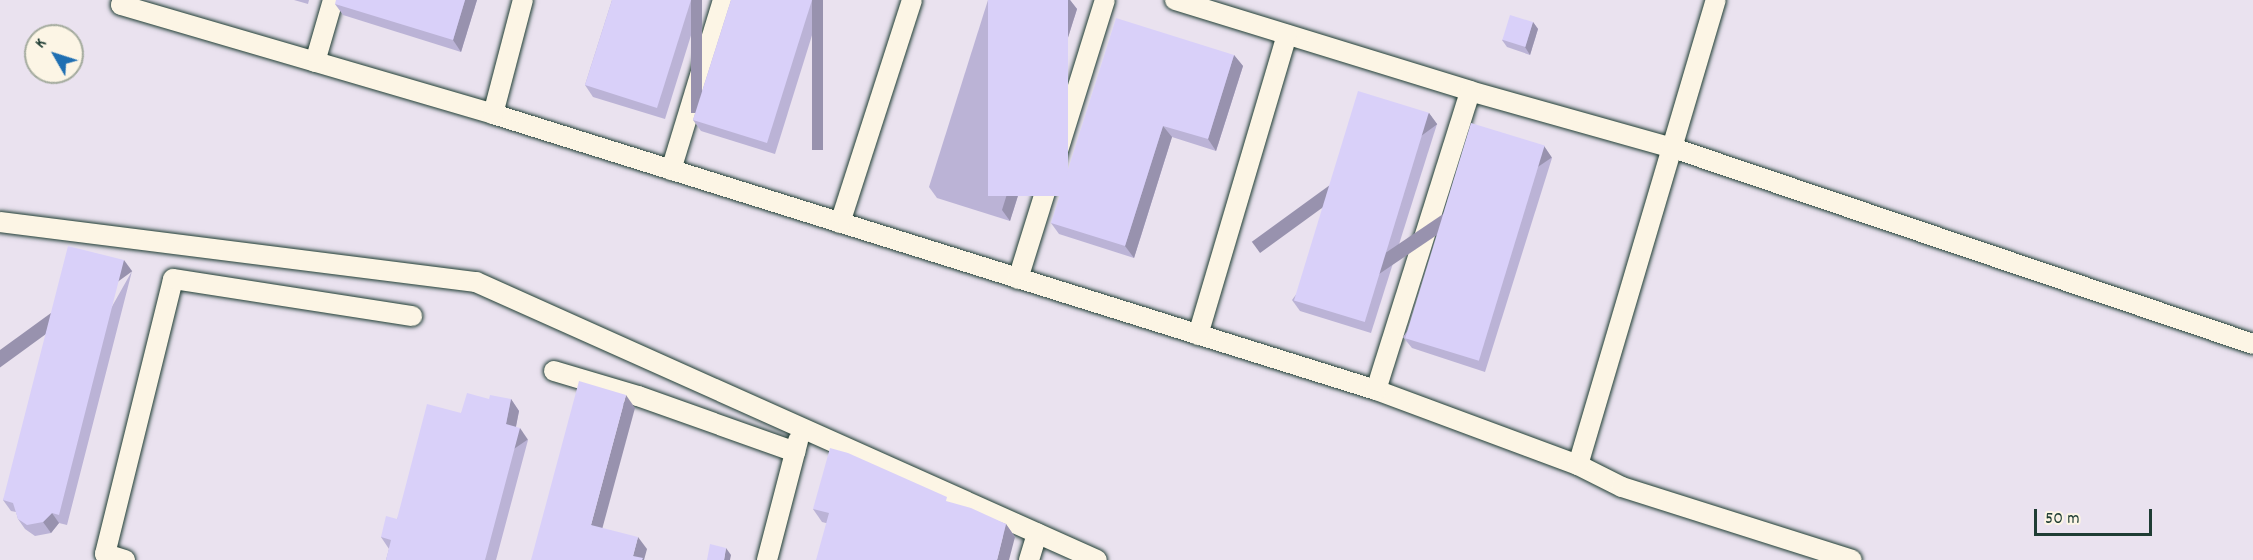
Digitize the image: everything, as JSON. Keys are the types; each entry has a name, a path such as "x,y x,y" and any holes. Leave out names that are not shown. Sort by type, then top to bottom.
{"street":[{"path":"123,0 121,5 493,114 1376,390 1578,465 1622,487 1852,560"},
{"path":"315,62 333,0"},
{"path":"493,114 523,0"},
{"path":"671,170 723,0"},
{"path":"840,223 912,0"},
{"path":"1018,279 1106,0"},
{"path":"1175,0 1470,91 1673,148 2253,344"},
{"path":"1578,465 1716,0"},
{"path":"1198,335 1287,35"},
{"path":"1376,390 1470,91"},
{"path":"0,222 476,282 1097,560"},
{"path":"124,560 105,554 173,279 412,316"},
{"path":"554,371 638,396 795,452"},
{"path":"767,560 802,426"},
{"path":"1029,560 1037,532"}],"shaded area":[{"path":"0,0 2253,0 2253,560 0,560"}],"building":[{"path":"336,0 465,0 453,40 335,4"},
{"path":"612,0 691,0 657,108 585,85"},
{"path":"731,0 812,0 767,143 693,120"},
{"path":"988,0 1068,0 1068,196 988,196"},
{"path":"1510,15 1533,22 1525,47 1502,40"},
{"path":"1116,18 1234,55 1208,139 1163,126 1125,246 1051,223"},
{"path":"1358,91 1429,113 1365,322 1294,300"},
{"path":"1471,123 1545,146 1479,361 1405,338"},
{"path":"68,246 124,260 59,515 52,513 43,522 27,525 18,519 13,503 3,500"},
{"path":"579,381 626,395 591,525 638,537 633,556 643,558 642,560 531,560"},
{"path":"467,393 489,399 490,395 511,399 506,424 520,428 485,560 386,560 391,540 381,537 386,516 397,519 427,404 461,413"},
{"path":"830,448 848,453 947,497 946,501 971,508 1006,524 997,560 816,560 829,513 813,509"},
{"path":"710,544 726,548 724,560 707,560"}]}
